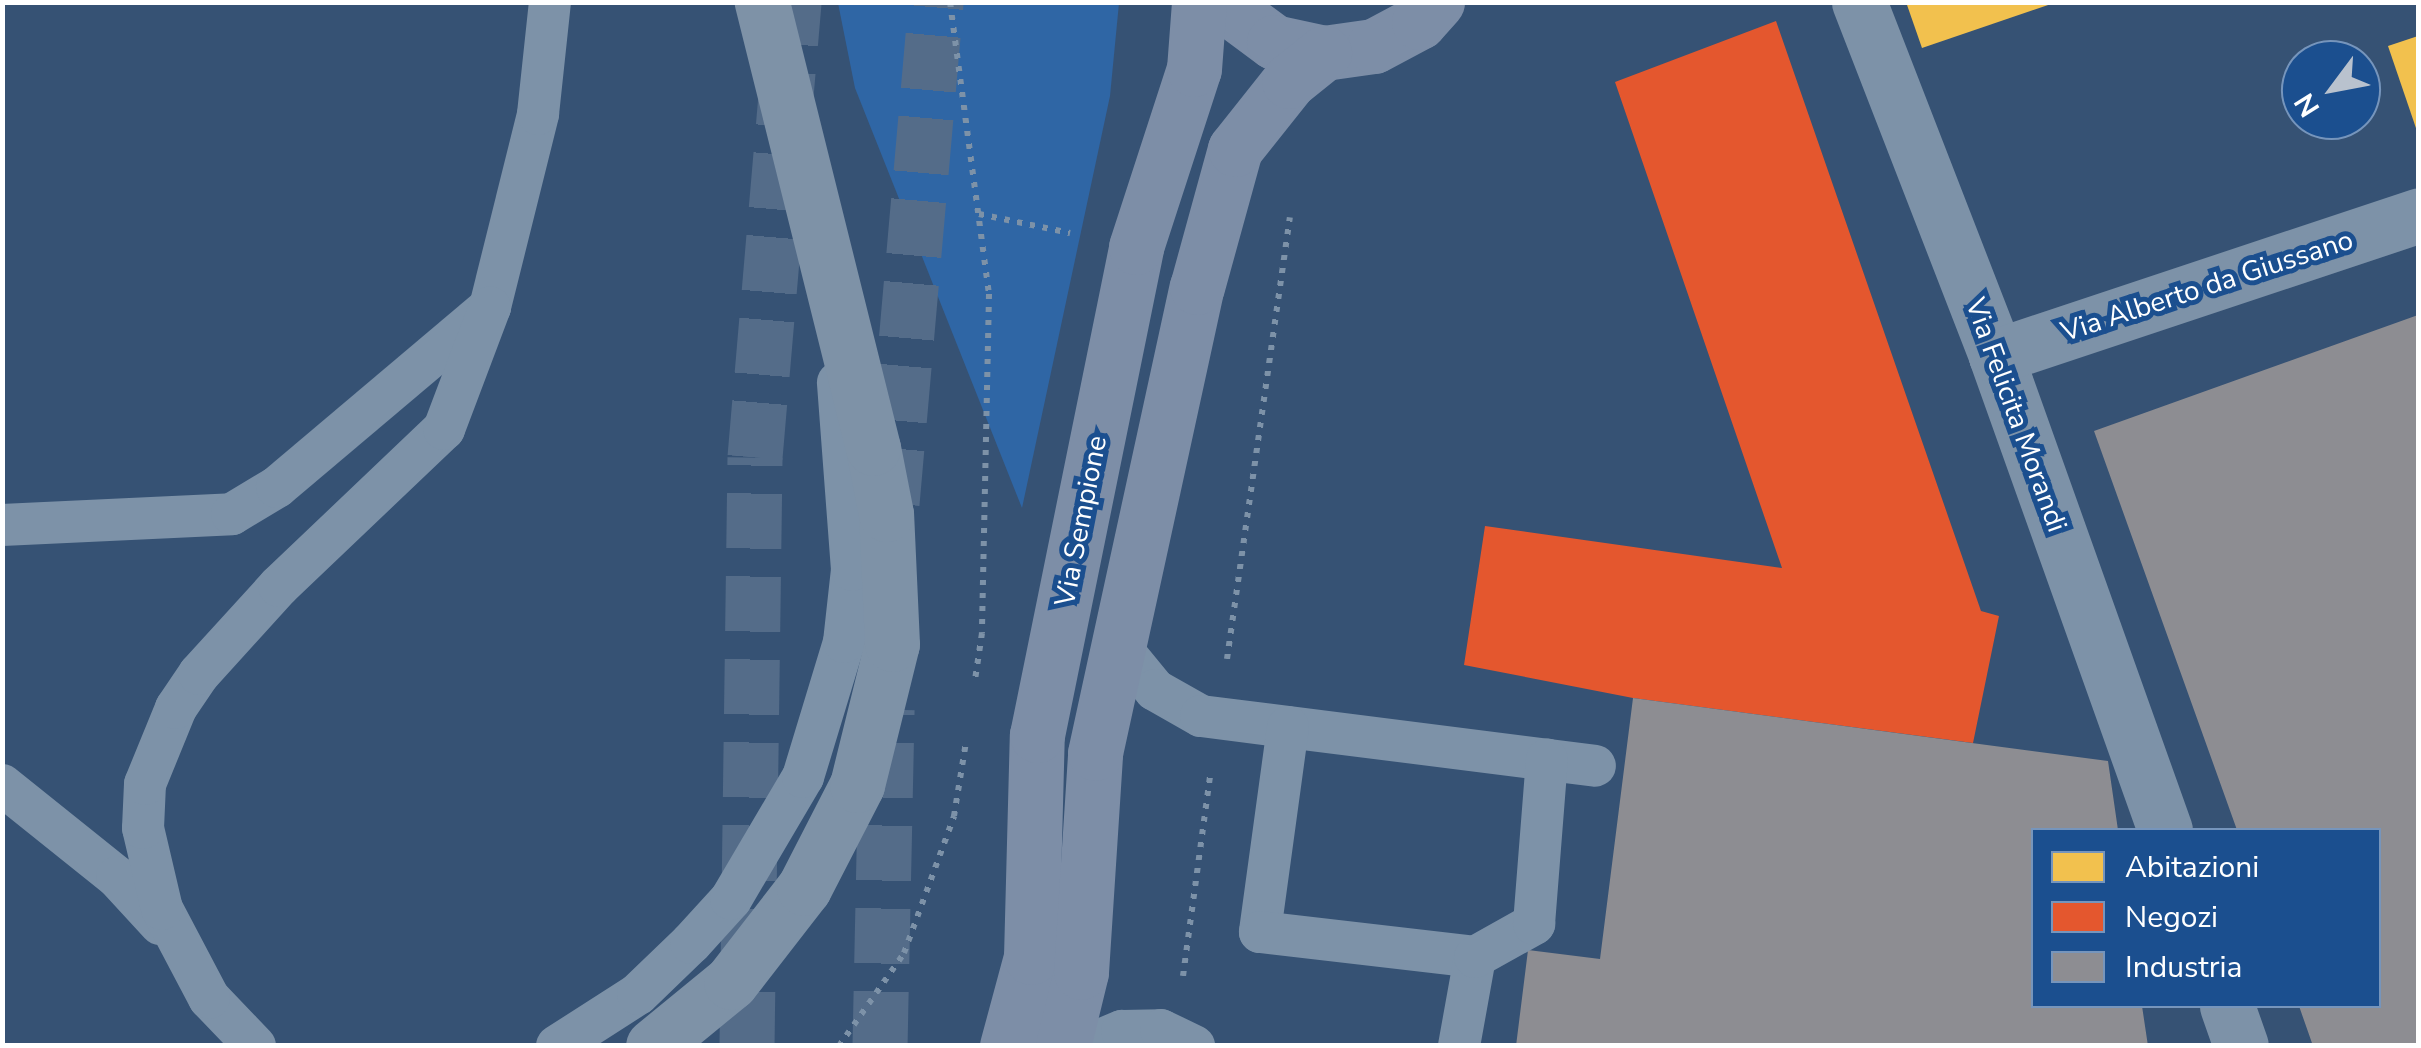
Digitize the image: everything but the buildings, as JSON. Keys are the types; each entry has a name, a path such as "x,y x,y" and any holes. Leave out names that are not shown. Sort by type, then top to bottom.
{"highway":[{"path":"653,1046 730,982 777,928 834,840 878,720 895,607 886,514 762,2"}],"main road":[{"name":"Via Sempione","path":"1008,1046 1030,957 1037,734 1136,247 1194,70 1198,2"},
{"path":"1220,2 1274,42 1324,53 1374,46 1419,22 1436,2"},
{"path":"1063,1046 1080,972 1095,752 1197,286 1235,148 1288,81 1324,53"}],"street":[{"name":"Via Felicita Morandi","path":"1859,2 1996,356 2164,828"},
{"name":"Via Alberto da Giussano","path":"1996,356 2418,216"},
{"path":"2228,1008 2241,1046"}],"lane":[{"path":"255,1046 208,998 162,909 143,828 145,784 176,708 279,586 444,428 490,306 538,114 550,2"},
{"path":"557,1046 638,994 691,942 730,898 803,776 844,642 852,570 831,278"},
{"path":"2,524 232,514 277,487 490,306"},
{"path":"1119,646 1155,690 1218,719 1596,766"},
{"path":"1288,728 1260,932 1475,958 1534,924 1547,760"},
{"path":"2,785 118,877 184,956"},
{"path":"1459,1046 1475,958"},
{"path":"1086,1046 1122,1031 1184,1041"}],"path":[{"path":"1184,1041 1218,719 1292,207"}],"shaded area":[{"path":"838,3 1119,3 1110,96 1022,508 855,88"}],"tunnel":[{"path":"747,1046 755,457 794,2"},
{"path":"892,503 936,2"},
{"path":"880,1046 887,709"}]}
